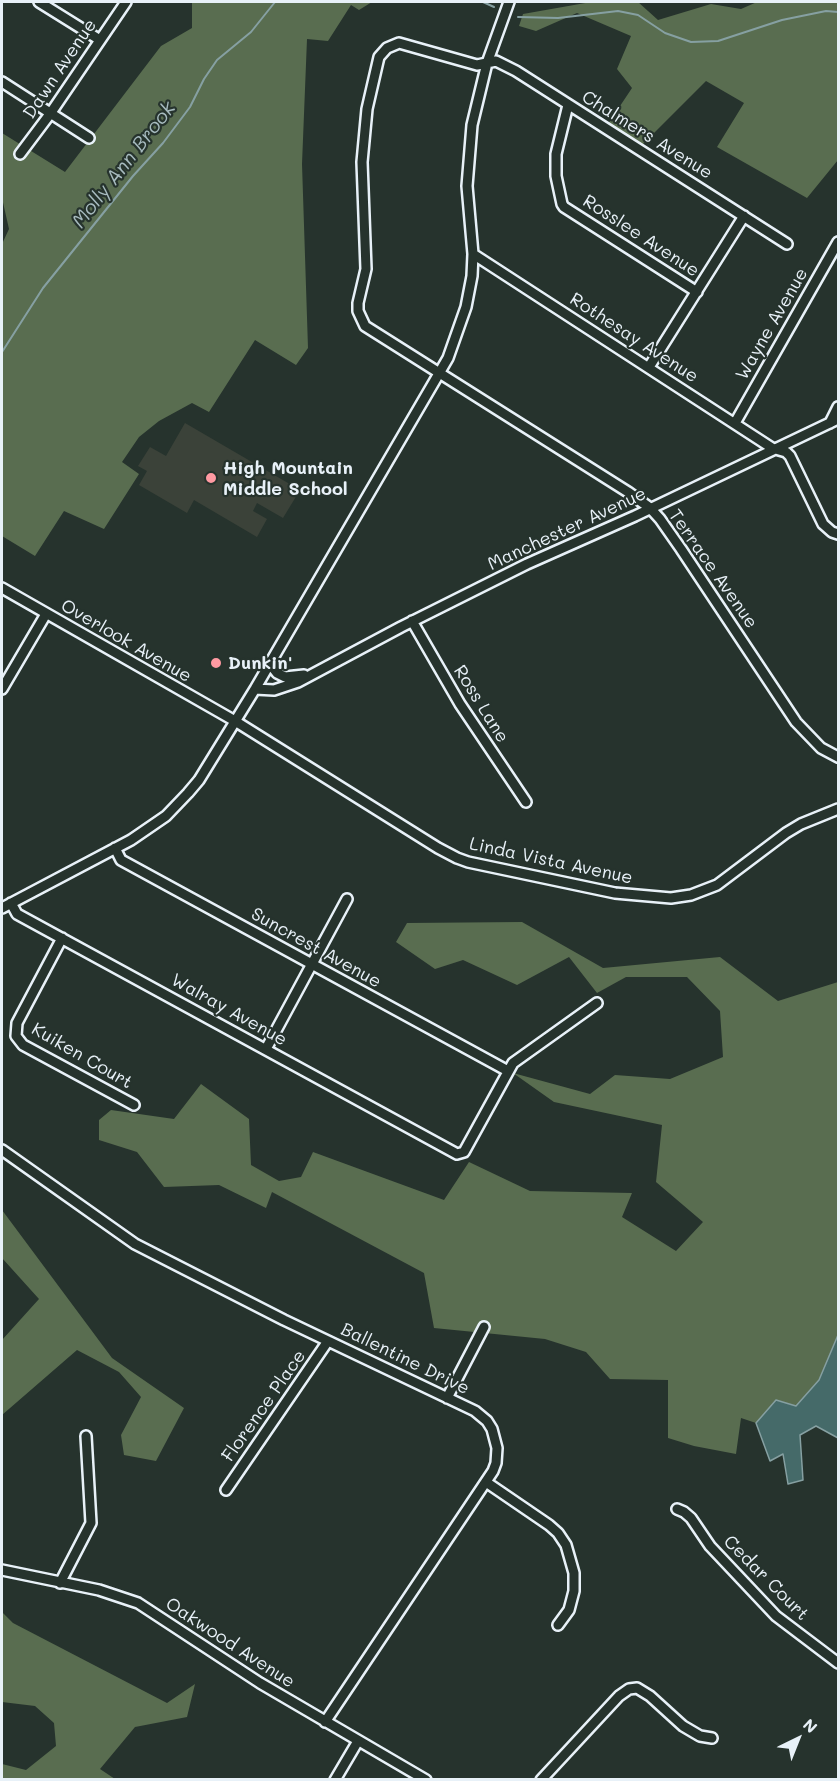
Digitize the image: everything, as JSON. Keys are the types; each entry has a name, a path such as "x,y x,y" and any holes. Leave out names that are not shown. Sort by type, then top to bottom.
{"street":[{"path":"39,2 100,40"},
{"name":"Dawn Avenue","path":"20,154 126,2"},
{"path":"2,908 115,848 160,820 188,793 255,689 439,374 454,343 471,286 473,254 467,186 468,164 476,107 487,63 509,2"},
{"name":"Chalmers Avenue","path":"439,374 368,330 360,319 358,311 358,300 366,269 361,176 367,109 379,57 382,52 393,45 404,44 477,65 496,61 516,71 787,244"},
{"path":"2,82 89,138"},
{"name":"Rosslee Avenue","path":"568,105 556,154 556,176 564,207 697,292"},
{"path":"649,367 744,216"},
{"name":"Wayne Avenue","path":"735,423 838,242"},
{"name":"Rothesay Avenue","path":"473,254 772,448 786,452 823,524 838,534"},
{"name":"Terrace Avenue","path":"439,374 650,508 681,549 796,722 821,748 838,757"},
{"path":"834,421 838,407"},
{"name":"Manchester Avenue","path":"255,689 269,690 286,687 527,564 834,421"},
{"name":"Overlook Avenue","path":"2,588 234,721"},
{"path":"2,689 46,614"},
{"name":"Ross Lane","path":"412,621 460,704 525,802"},
{"name":"Manchester Avenue","path":"269,663 277,673 285,677 312,674"},
{"name":"Linda Vista Avenue","path":"234,721 457,858 615,893 671,898 691,895 711,888 786,833 801,824 838,809"},
{"name":"Suncrest Avenue","path":"115,848 121,860 508,1071"},
{"path":"266,1049 347,899"},
{"name":"Walray Avenue","path":"11,903 17,914 458,1154 464,1152 508,1071"},
{"name":"Kuiken Court","path":"62,938 17,1023 16,1036 23,1046 134,1105"},
{"path":"508,1071 513,1063 597,1003"},
{"name":"Ballentine Drive","path":"2,1150 135,1244 258,1307 475,1411 483,1416 492,1429 497,1448 497,1459 493,1471 325,1722"},
{"path":"447,1398 484,1327"},
{"name":"Florence Place","path":"226,1490 328,1341"},
{"path":"60,1583 91,1523 86,1436"},
{"path":"486,1482 549,1524 566,1545 574,1573 574,1591 569,1610 558,1625"},
{"name":"Cedar Court","path":"677,1509 691,1518 710,1545 776,1616 838,1664"},
{"name":"Oakwood Avenue","path":"2,1570 115,1594 138,1603 260,1683 426,1779"},
{"path":"541,1779 619,1696 629,1689 637,1688 650,1696 682,1726 700,1736 712,1738"},
{"path":"335,1779 358,1741"}],"shaded area":[{"name":"High Mountain Middle School","path":"185,423 300,490 283,518 257,503 253,511 267,519 257,537 194,500 187,513 139,485 147,471 138,466 150,447 166,456"}],"green space":[{"path":"192,2 372,2 359,10 351,5 328,41 307,39 302,164 308,348 296,365 255,340 209,412 192,403 159,421 139,437 122,462 139,474 104,529 64,511 35,556 2,536 2,244 9,229 2,198 2,133 65,172 161,46 192,28"},
{"path":"591,2 638,2 658,20 711,4 741,9 757,2 838,2 838,160 807,198 717,147 744,103 706,81 638,149 606,127 632,88 617,69 631,36 577,13 536,31 519,26 523,14"},
{"path":"522,922 603,968 720,957 778,1001 838,982 838,1335 819,1380 796,1406 776,1400 756,1423 741,1418 736,1454 694,1446 668,1438 668,1380 610,1379 586,1352 545,1339 434,1328 424,1273 272,1192 266,1208 219,1185 164,1187 137,1152 99,1140 99,1120 111,1110 174,1119 201,1084 249,1119 251,1165 279,1181 301,1177 313,1152 444,1200 469,1162 530,1191 632,1193 622,1217 676,1251 703,1222 656,1182 662,1125 554,1102 513,1073 590,1094 615,1075 670,1079 723,1057 720,1011 687,977 626,977 597,993 569,957 517,985 463,960 435,969 396,942 407,923"},
{"path":"2,1210 112,1358 184,1408 156,1461 124,1455 121,1435 141,1397 119,1372 77,1350 2,1415 2,1340 39,1299 2,1258"},
{"path":"2,1612 13,1623 167,1703 195,1684 187,1717 135,1727 100,1769 115,1779 2,1779 2,1764 26,1770 56,1746 54,1723 35,1706 2,1702"}],"water":[{"path":"838,1335 838,1438 816,1426 800,1435 803,1480 788,1484 783,1454 770,1461 756,1423 776,1400 796,1406 819,1380"}],"waterway":[{"name":"Molly Ann Brook","path":"2,352 43,288 190,107 204,79 217,60 251,32 275,2"},
{"path":"483,2 494,7"},
{"path":"518,17 558,18 618,11 638,15 665,33 691,42 718,41 782,20 826,11 838,12"}],"place":[{"name":"High Mountain Middle School","path":"211,478"},
{"name":"Dunkin'","path":"216,663"}]}
